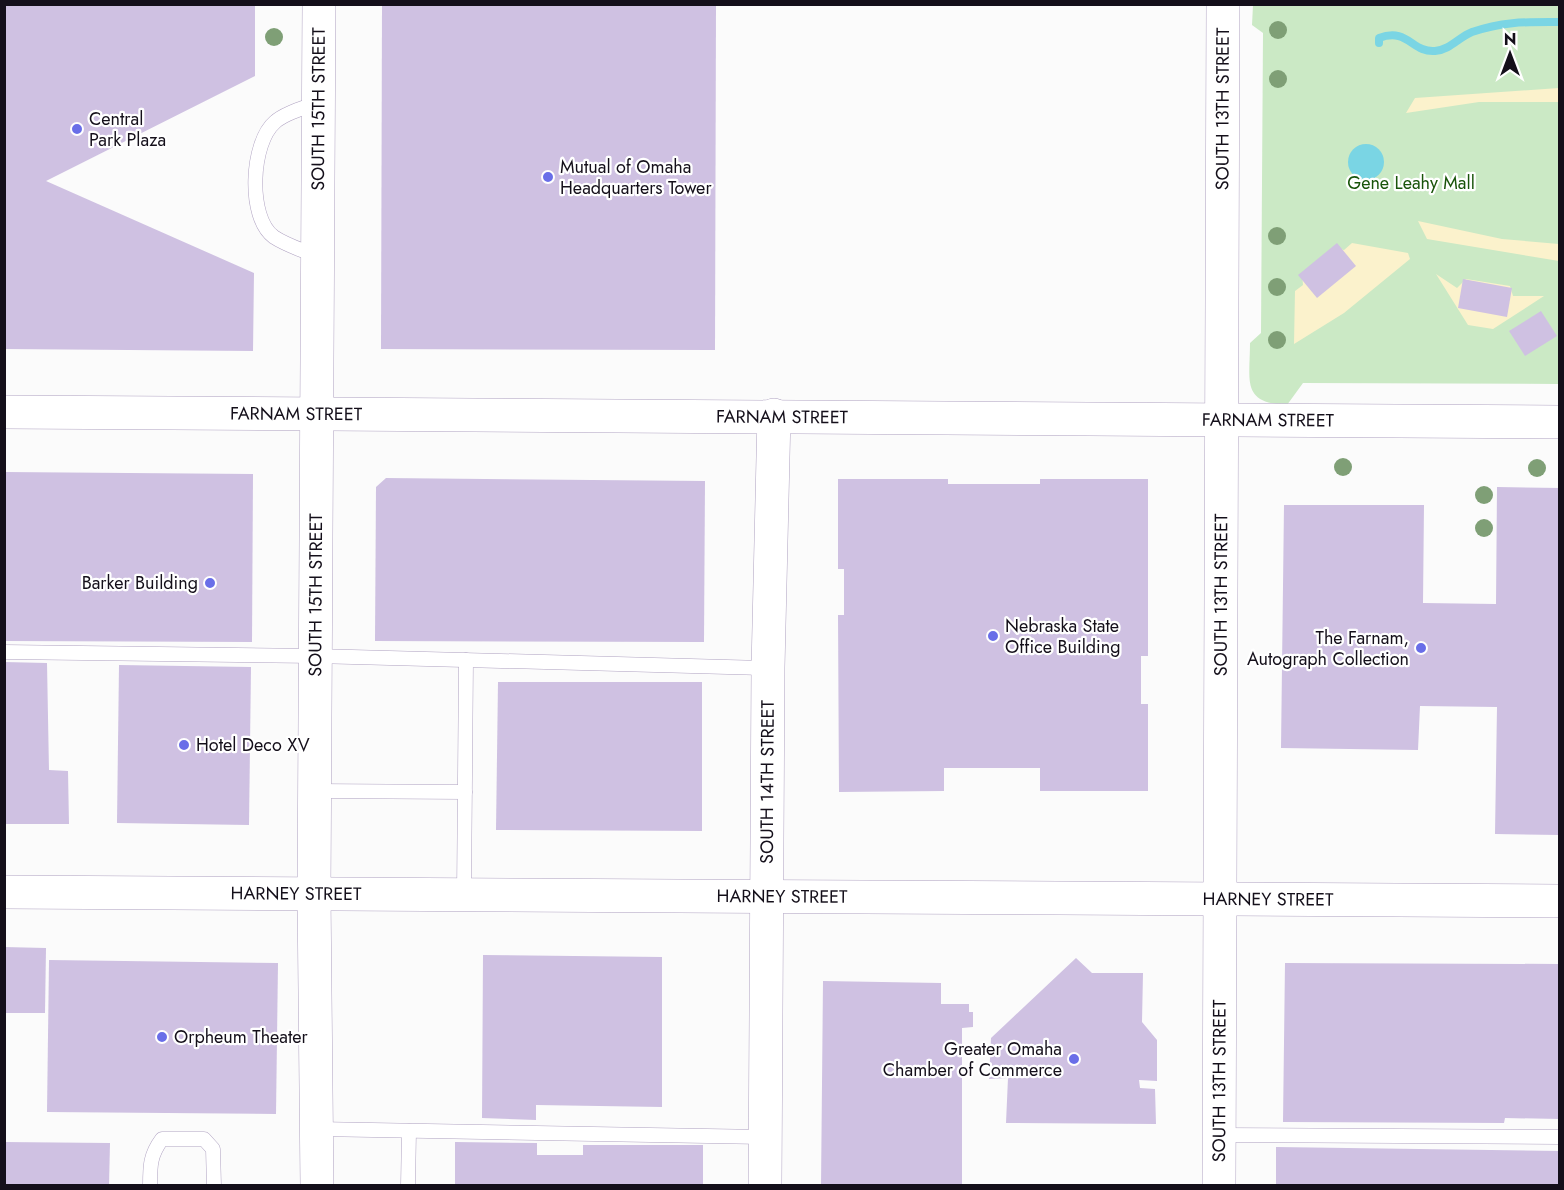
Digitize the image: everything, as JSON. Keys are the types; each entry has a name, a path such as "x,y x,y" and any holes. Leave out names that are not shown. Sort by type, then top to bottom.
{"main road":[{"name":"SOUTH 15TH STREET","path":"317,1185 314,790 320,4"},
{"name":"SOUTH 13TH STREET","path":"1219,1185 1223,4"},
{"name":"FARNAM STREET","path":"4,412 1560,422"},
{"name":"SOUTH 14TH STREET","path":"765,1185 768,668 774,416"},
{"name":"HARNEY STREET","path":"4,892 1560,901"}],"lane":[{"path":"318,257 273,236 261,220 257,198 256,160 262,138 275,121 319,102"},
{"path":"4,652 315,656 768,668"},
{"path":"464,895 466,660"},
{"path":"314,790 465,792"},
{"path":"317,1129 765,1137"},
{"path":"408,1185 409,1131"},
{"path":"1219,1135 1560,1137"},
{"path":"150,1185 150,1162 153,1151 162,1139 204,1139 213,1149 214,1185"}],"green space":[{"name":"Gene Leahy Mall","path":"1253,5 1559,5 1559,384 1303,383 1287,405 1262,400 1255,395 1251,388 1249,368 1250,343 1261,333 1263,33 1252,25"}],"sand":[{"path":"1559,88 1559,102 1479,102 1406,113 1415,98"},
{"path":"1418,221 1502,239 1559,244 1559,261 1427,239"},
{"path":"1352,243 1408,253 1410,259 1344,313 1294,344 1295,291 1303,285 1302,273 1333,247 1344,250"},
{"path":"1436,274 1457,288 1466,279 1510,286 1513,296 1544,296 1493,329 1468,325"}],"water":[{"path":"1366,144 1379,149 1384,162 1379,175 1366,180 1353,175 1348,162 1353,149"}],"building":[{"name":"Central Park Plaza","path":"4,4 255,4 255,76 46,181 254,273 253,351 4,349"},
{"name":"Mutual of Omaha Headquarters Tower","path":"382,5 716,5 715,350 381,349"},
{"path":"1337,243 1356,266 1317,298 1298,275"},
{"path":"1463,279 1512,288 1507,317 1458,308"},
{"path":"1541,311 1557,336 1525,356 1509,331"},
{"path":"5,472 253,474 252,642 5,641"},
{"path":"386,478 705,481 704,642 375,641 376,487"},
{"name":"Nebraska State Office Building","path":"838,479 948,479 948,484 1040,484 1040,479 1148,479 1148,656 1141,656 1141,704 1148,704 1148,791 1040,791 1040,768 944,768 944,791 839,792 838,615 844,615 844,569 838,569"},
{"name":"The Farnam, Autograph Collection","path":"1497,487 1560,488 1560,835 1495,834 1497,707 1420,706 1418,750 1281,748 1284,505 1424,505 1423,603 1496,604"},
{"path":"4,662 47,663 49,770 68,771 69,824 4,824"},
{"name":"Hotel Deco XV","path":"119,665 251,667 249,825 117,823"},
{"path":"498,682 702,682 702,831 496,830"},
{"path":"4,947 46,948 45,1013 4,1013"},
{"path":"483,955 662,957 662,1107 536,1105 536,1120 482,1118"},
{"name":"Greater Omaha Chamber of Commerce","path":"1076,958 1092,973 1143,973 1142,1022 1157,1040 1157,1081 1139,1080 1140,1088 1155,1089 1156,1124 1006,1123 1008,1078 989,1079 991,1038"},
{"name":"Orpheum Theater","path":"49,960 278,963 276,1114 47,1112"},
{"path":"1285,963 1560,964 1560,1119 1505,1118 1504,1123 1283,1122"},
{"path":"823,981 941,983 941,1004 969,1004 969,1012 973,1012 973,1027 962,1028 962,1186 821,1186"},
{"path":"4,1142 110,1143 109,1186 4,1186"},
{"path":"455,1142 537,1143 537,1155 583,1155 583,1145 703,1145 703,1186 455,1186"},
{"path":"1276,1147 1560,1151 1560,1186 1276,1186"}],"waterway":[{"path":"1379,43 1379,38 1389,35 1397,36 1427,51 1435,51 1445,48 1467,34 1495,26 1526,22 1560,22"}],"place":[{"name":"Central Park Plaza","path":"77,129"},
{"name":"Mutual of Omaha Headquarters Tower","path":"548,177"},
{"name":"Barker Building","path":"210,583"},
{"name":"Nebraska State Office Building","path":"993,636"},
{"name":"The Farnam, Autograph Collection","path":"1421,648"},
{"name":"Hotel Deco XV","path":"184,745"},
{"name":"Orpheum Theater","path":"162,1037"},
{"name":"Greater Omaha Chamber of Commerce","path":"1074,1059"}]}
